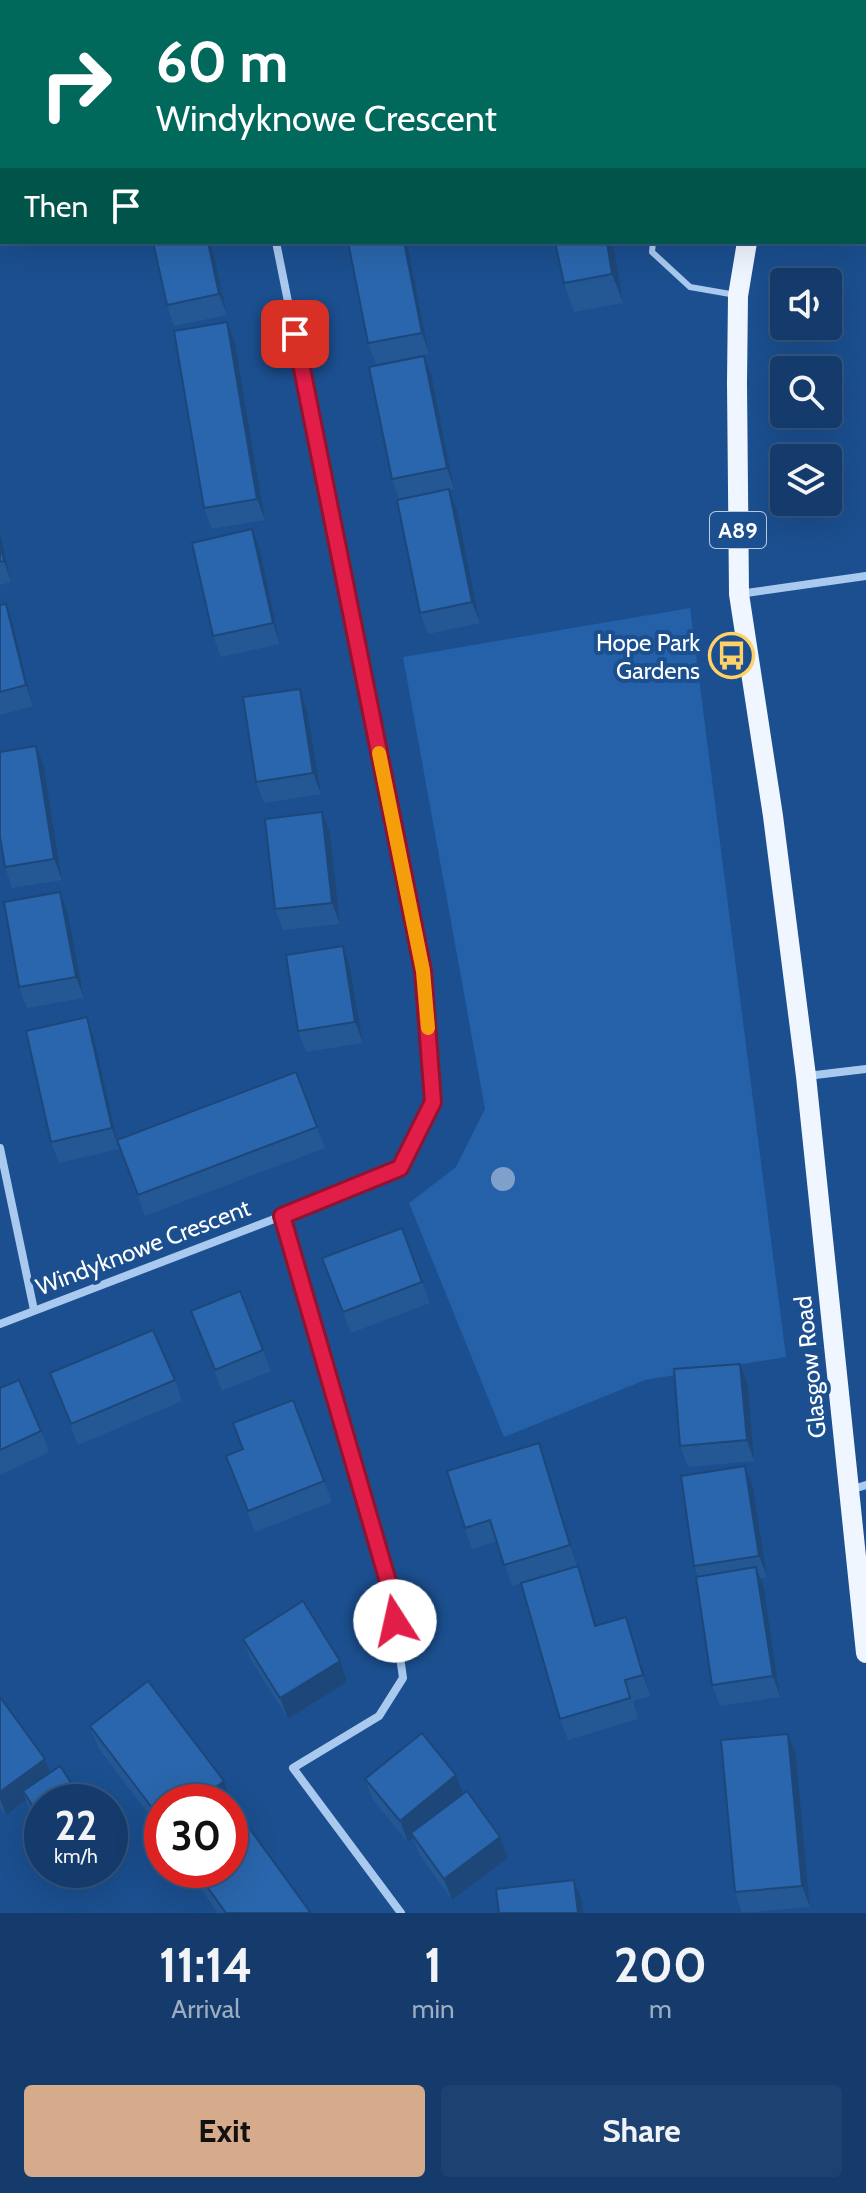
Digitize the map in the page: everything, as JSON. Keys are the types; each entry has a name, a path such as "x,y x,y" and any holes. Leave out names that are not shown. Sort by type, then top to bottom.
{"main road":[{"name":"A89","path":"747,244 738,296 739,594 773,816 806,1076"},
{"name":"Glasgow Road","path":"806,1076 858,1488 866,1653"}],"street":[{"name":"Windyknowe Crescent","path":"0,1324 400,1168 433,1102 423,971 276,244"},
{"path":"739,594 866,576"},
{"path":"806,1076 866,1069"},
{"path":"0,1148 34,1310"},
{"path":"282,1216 391,1592 403,1678 379,1716 293,1768 401,1913"}],"lane":[{"path":"653,244 652,252 690,287 738,296"}],"shaded area":[{"path":"690,608 786,1357 645,1380 504,1437 409,1203 456,1167 485,1109 403,657"}],"building":[{"path":"153,244 208,244 219,294 167,305"},
{"path":"348,244 404,244 422,333 368,343"},
{"path":"555,244 607,244 612,274 564,283"},
{"path":"227,322 257,499 204,508 174,331"},
{"path":"424,356 447,468 392,479 369,367"},
{"path":"449,489 472,602 420,613 397,500"},
{"path":"252,529 273,623 213,636 192,543"},
{"path":"6,604 26,685 0,692 0,605"},
{"path":"300,689 313,773 256,782 243,697"},
{"path":"36,746 54,859 5,867 0,837 0,752"},
{"path":"322,812 332,903 275,909 265,819"},
{"path":"60,892 76,977 19,987 4,902"},
{"path":"343,946 355,1022 298,1031 286,955"},
{"path":"87,1017 112,1128 51,1142 26,1031"},
{"path":"296,1072 317,1127 138,1195 117,1140"},
{"path":"402,1228 422,1282 343,1312 322,1258"},
{"path":"240,1291 263,1350 215,1370 191,1311"},
{"path":"153,1330 175,1380 71,1424 50,1373"},
{"path":"740,1364 747,1440 680,1446 674,1369"},
{"path":"19,1380 41,1431 0,1450 0,1388"},
{"path":"293,1400 324,1481 248,1511 226,1456 243,1449 233,1423"},
{"path":"539,1443 570,1545 504,1565 490,1520 465,1528 447,1471"},
{"path":"745,1466 759,1556 694,1566 681,1476"},
{"path":"578,1566 595,1626 626,1617 643,1675 625,1680 630,1698 560,1719 521,1583"},
{"path":"756,1567 773,1676 712,1685 696,1577"},
{"path":"303,1601 340,1661 280,1698 243,1639"},
{"path":"148,1681 224,1781 220,1784 144,1784 144,1797 90,1726"},
{"path":"0,1697 45,1759 0,1792"},
{"path":"422,1733 456,1775 400,1821 365,1779"},
{"path":"788,1734 802,1886 735,1892 721,1740"},
{"path":"60,1766 72,1784 33,1784"},
{"path":"467,1791 500,1837 444,1879 411,1833"},
{"path":"248,1827 310,1912 226,1913 208,1888 248,1888"},
{"path":"574,1880 578,1913 499,1913 496,1889"}],"slow traffic":[{"path":"379,753 423,971 428,1028"}],"place":[{"name":"Hope Park Gardens","path":"731,656"}],"route":[{"path":"295,334 423,971 433,1102 400,1168 282,1216 391,1592 395,1621"}]}
